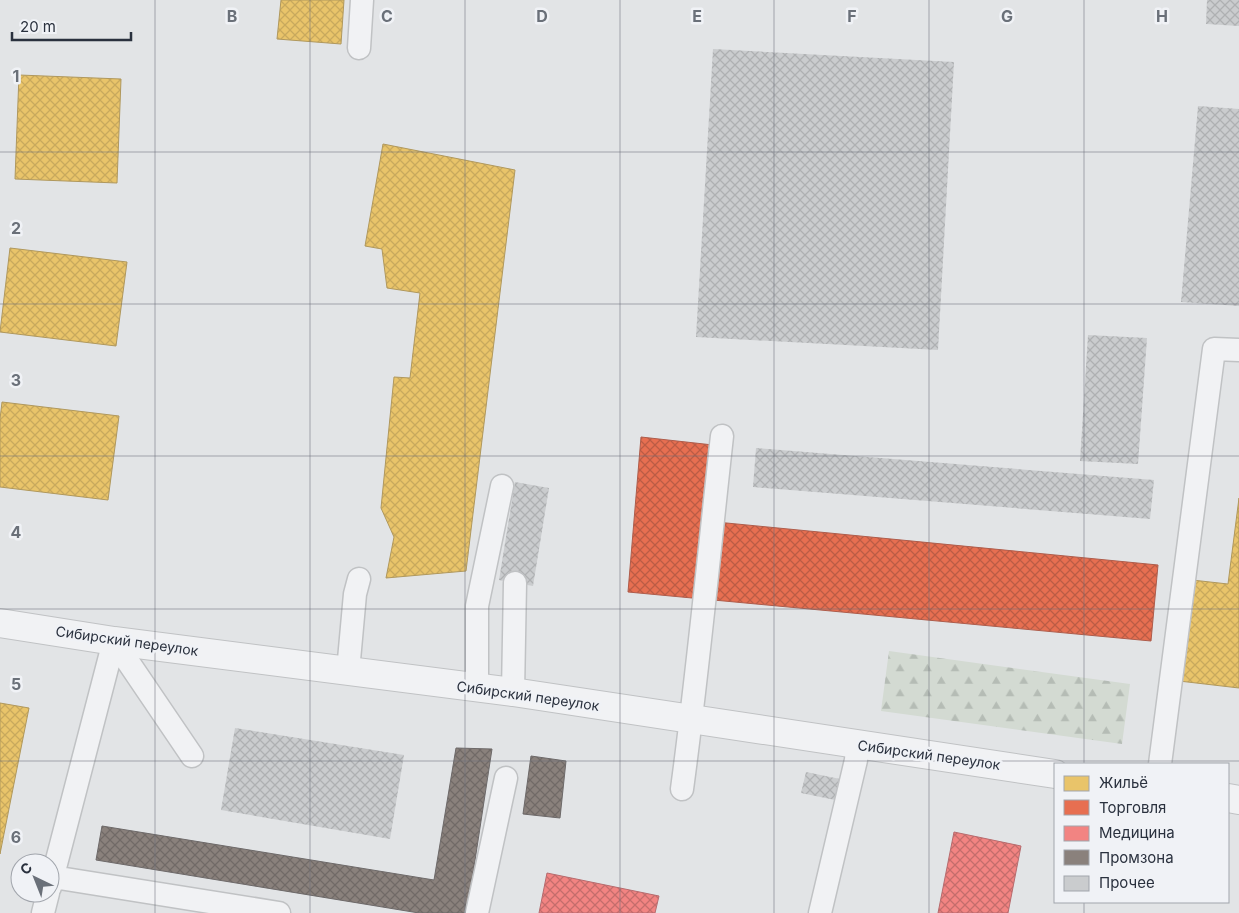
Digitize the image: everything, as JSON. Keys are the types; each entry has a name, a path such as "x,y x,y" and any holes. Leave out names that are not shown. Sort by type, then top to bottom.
{"street":[{"name":"Сибирский переулок","path":"0,623 114,641 513,692 1054,774"}],"lane":[{"path":"359,48 362,0"},
{"path":"1160,763 1214,349 1239,350"},
{"path":"682,789 692,719 695,672 722,436"},
{"path":"477,688 478,606 502,486"},
{"path":"348,671 355,594 359,579"},
{"path":"513,692 515,583"},
{"path":"114,641 192,756"},
{"path":"59,853 114,641"},
{"path":"820,913 856,760 857,744"},
{"path":"476,913 506,778"},
{"path":"60,887 280,913"}],"green space":[{"path":"889,651 1130,684 1122,744 881,711"}],"building: Жильё":[{"path":"281,0 344,0 341,44 277,39"},
{"path":"19,75 121,79 117,183 15,179"},
{"path":"383,144 515,170 466,571 386,578 394,537 381,508 394,377 410,378 420,293 387,288 382,249 365,246"},
{"path":"10,248 127,262 116,346 0,332"},
{"path":"2,402 119,416 108,500 0,487 0,419"},
{"path":"1239,498 1239,688 1179,681 1192,580 1228,584"},
{"path":"0,703 29,708 0,854"}],"building: Торговля":[{"path":"641,437 713,445 706,521 1158,565 1151,641 628,592"}],"building: Медицина":[{"path":"954,832 1021,846 1008,913 938,913"},
{"path":"547,873 659,896 655,913 539,913"}],"building: Промзона":[{"path":"456,748 492,749 467,913 419,913 96,860 102,826 434,880"},
{"path":"531,756 566,761 560,818 523,814"}],"building: Прочее":[{"path":"1207,0 1239,0 1239,26 1206,24"},
{"path":"713,49 954,62 938,350 696,337"},
{"path":"1198,106 1239,109 1239,306 1181,302"},
{"path":"1088,335 1147,338 1138,464 1080,461"},
{"path":"756,448 1154,480 1150,519 753,487"},
{"path":"515,482 549,488 533,586 499,580"},
{"path":"235,728 404,755 390,839 221,810"},
{"path":"806,772 845,780 840,801 801,793"}]}
